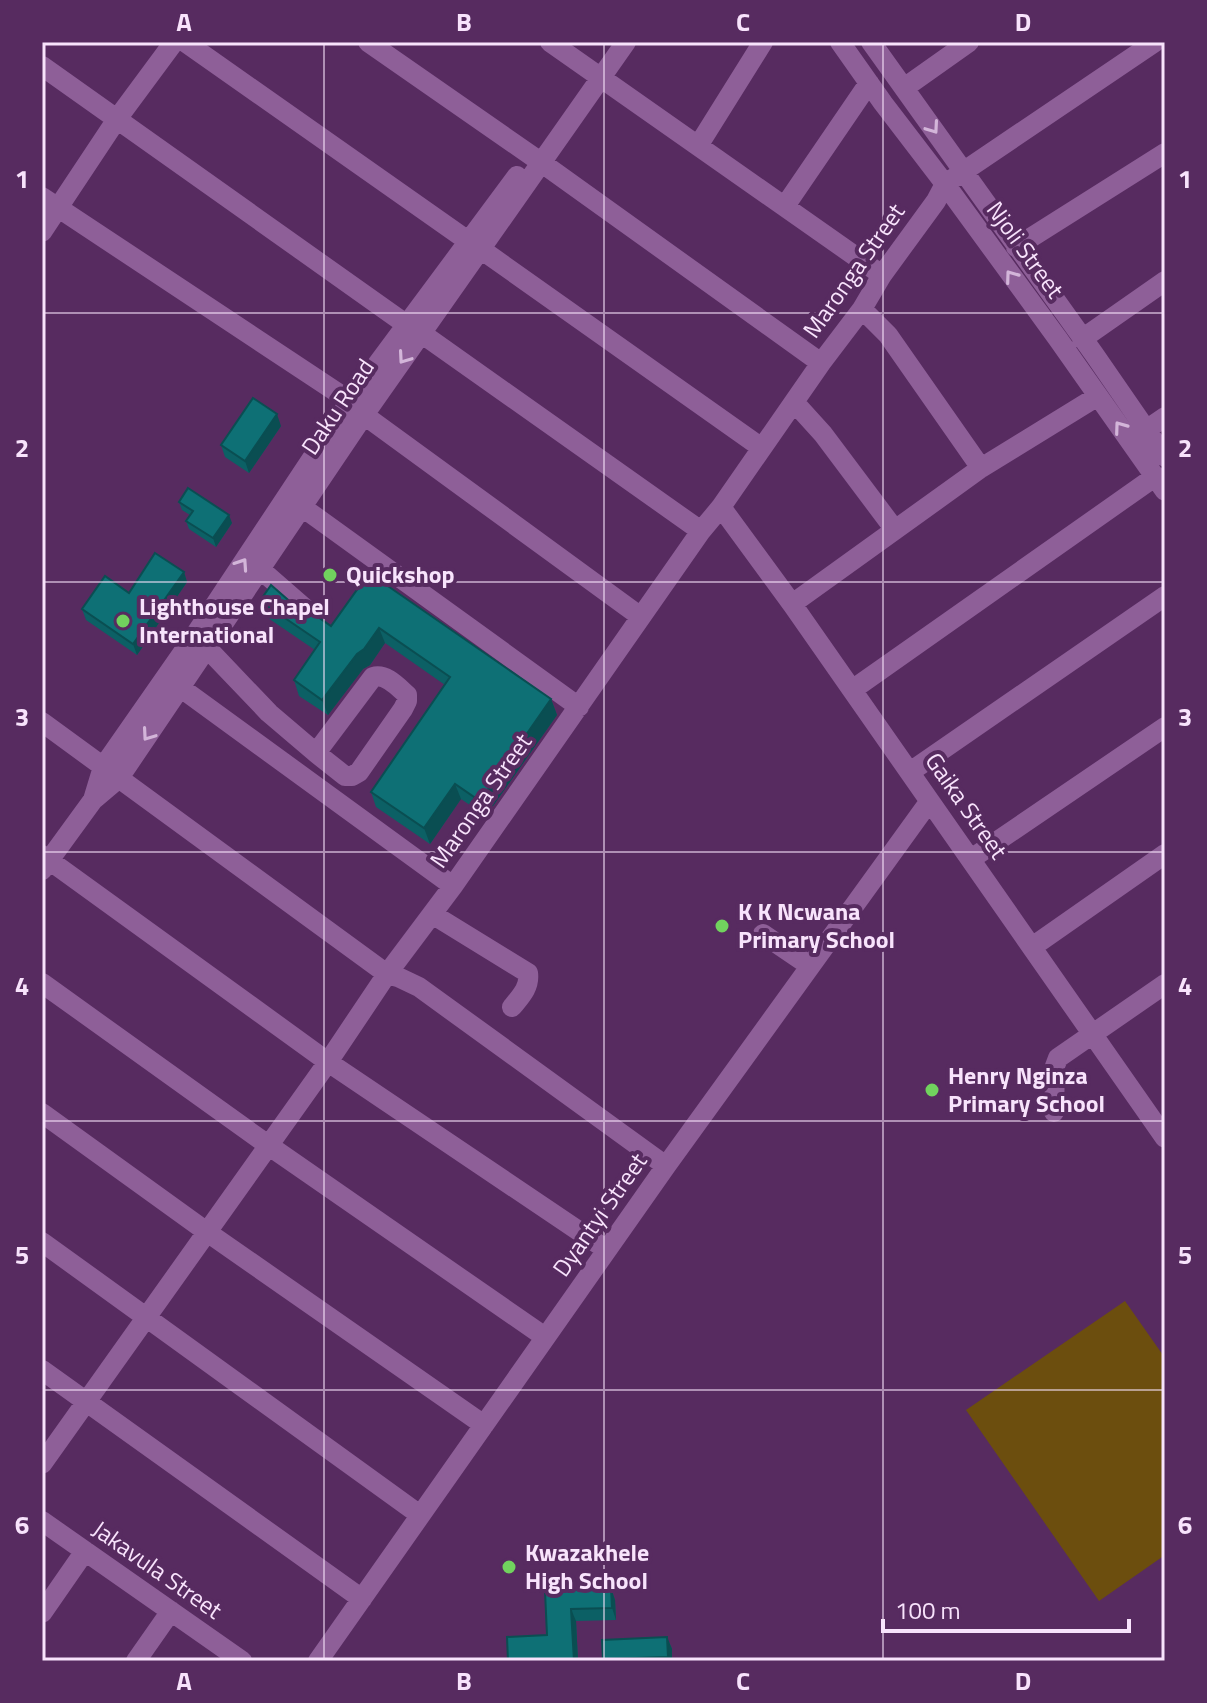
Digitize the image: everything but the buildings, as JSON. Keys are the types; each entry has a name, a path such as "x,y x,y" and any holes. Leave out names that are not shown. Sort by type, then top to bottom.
{"street":[{"path":"42,232 50,203 174,42"},
{"path":"185,42 762,448"},
{"path":"368,42 821,363"},
{"path":"550,42 882,275"},
{"name":"Daku Road","path":"596,75 610,42"},
{"name":"Daku Road","path":"45,862 93,800 357,408 596,75 626,42"},
{"path":"698,146 763,42"},
{"name":"Njoli Street","path":"840,42 1160,483"},
{"name":"Njoli Street","path":"871,42 1165,457"},
{"path":"904,88 969,42"},
{"name":"Maronga Street","path":"42,1464 701,531 862,309 945,184 1155,42"},
{"path":"42,66 701,531"},
{"path":"785,206 869,83"},
{"path":"1016,247 1165,153"},
{"path":"50,203 357,408 641,617"},
{"path":"1082,339 1165,281"},
{"path":"862,309 888,335 981,468"},
{"path":"792,604 981,468 1098,396"},
{"path":"794,402 816,425 895,530"},
{"name":"Daku Road","path":"111,772 181,688 200,643 261,570 302,507 357,408"},
{"path":"1146,430 1165,417"},
{"path":"852,690 1160,483"},
{"path":"302,507 579,707"},
{"name":"Gaika Street","path":"721,507 1094,1034 1158,1115 1165,1138"},
{"path":"261,570 308,611"},
{"path":"910,772 1165,596"},
{"path":"200,643 269,713 316,753 345,776 355,775 403,709 407,695 386,677 373,677 316,753"},
{"path":"181,688 453,886"},
{"path":"42,722 387,974 419,987 666,1166"},
{"path":"971,859 1165,727"},
{"name":"Dyantyi Street","path":"318,1661 666,1166 929,802"},
{"path":"1032,947 1165,854"},
{"path":"45,862 328,1062 607,1250"},
{"path":"432,914 528,973 527,987 512,1007"},
{"path":"763,934 810,966"},
{"path":"42,983 268,1145 545,1337"},
{"path":"1054,1112 1055,1066 1058,1058 1165,984"},
{"path":"42,1113 484,1425"},
{"path":"42,1242 420,1515"},
{"path":"42,1370 362,1599"},
{"name":"Jakavula Street","path":"42,1521 242,1661"},
{"path":"42,1613 85,1551"},
{"path":"136,1661 171,1611"}],"shaded area":[{"path":"1125,1301 1165,1358 1165,1555 1099,1601 966,1410"}],"place":[{"name":"Quickshop","path":"330,575"},
{"name":"Lighthouse Chapel International","path":"123,621"},
{"name":"K K Ncwana Primary School","path":"722,926"},
{"name":"Henry Nginza Primary School","path":"932,1090"},
{"name":"Kwazakhele High School","path":"509,1567"}]}
